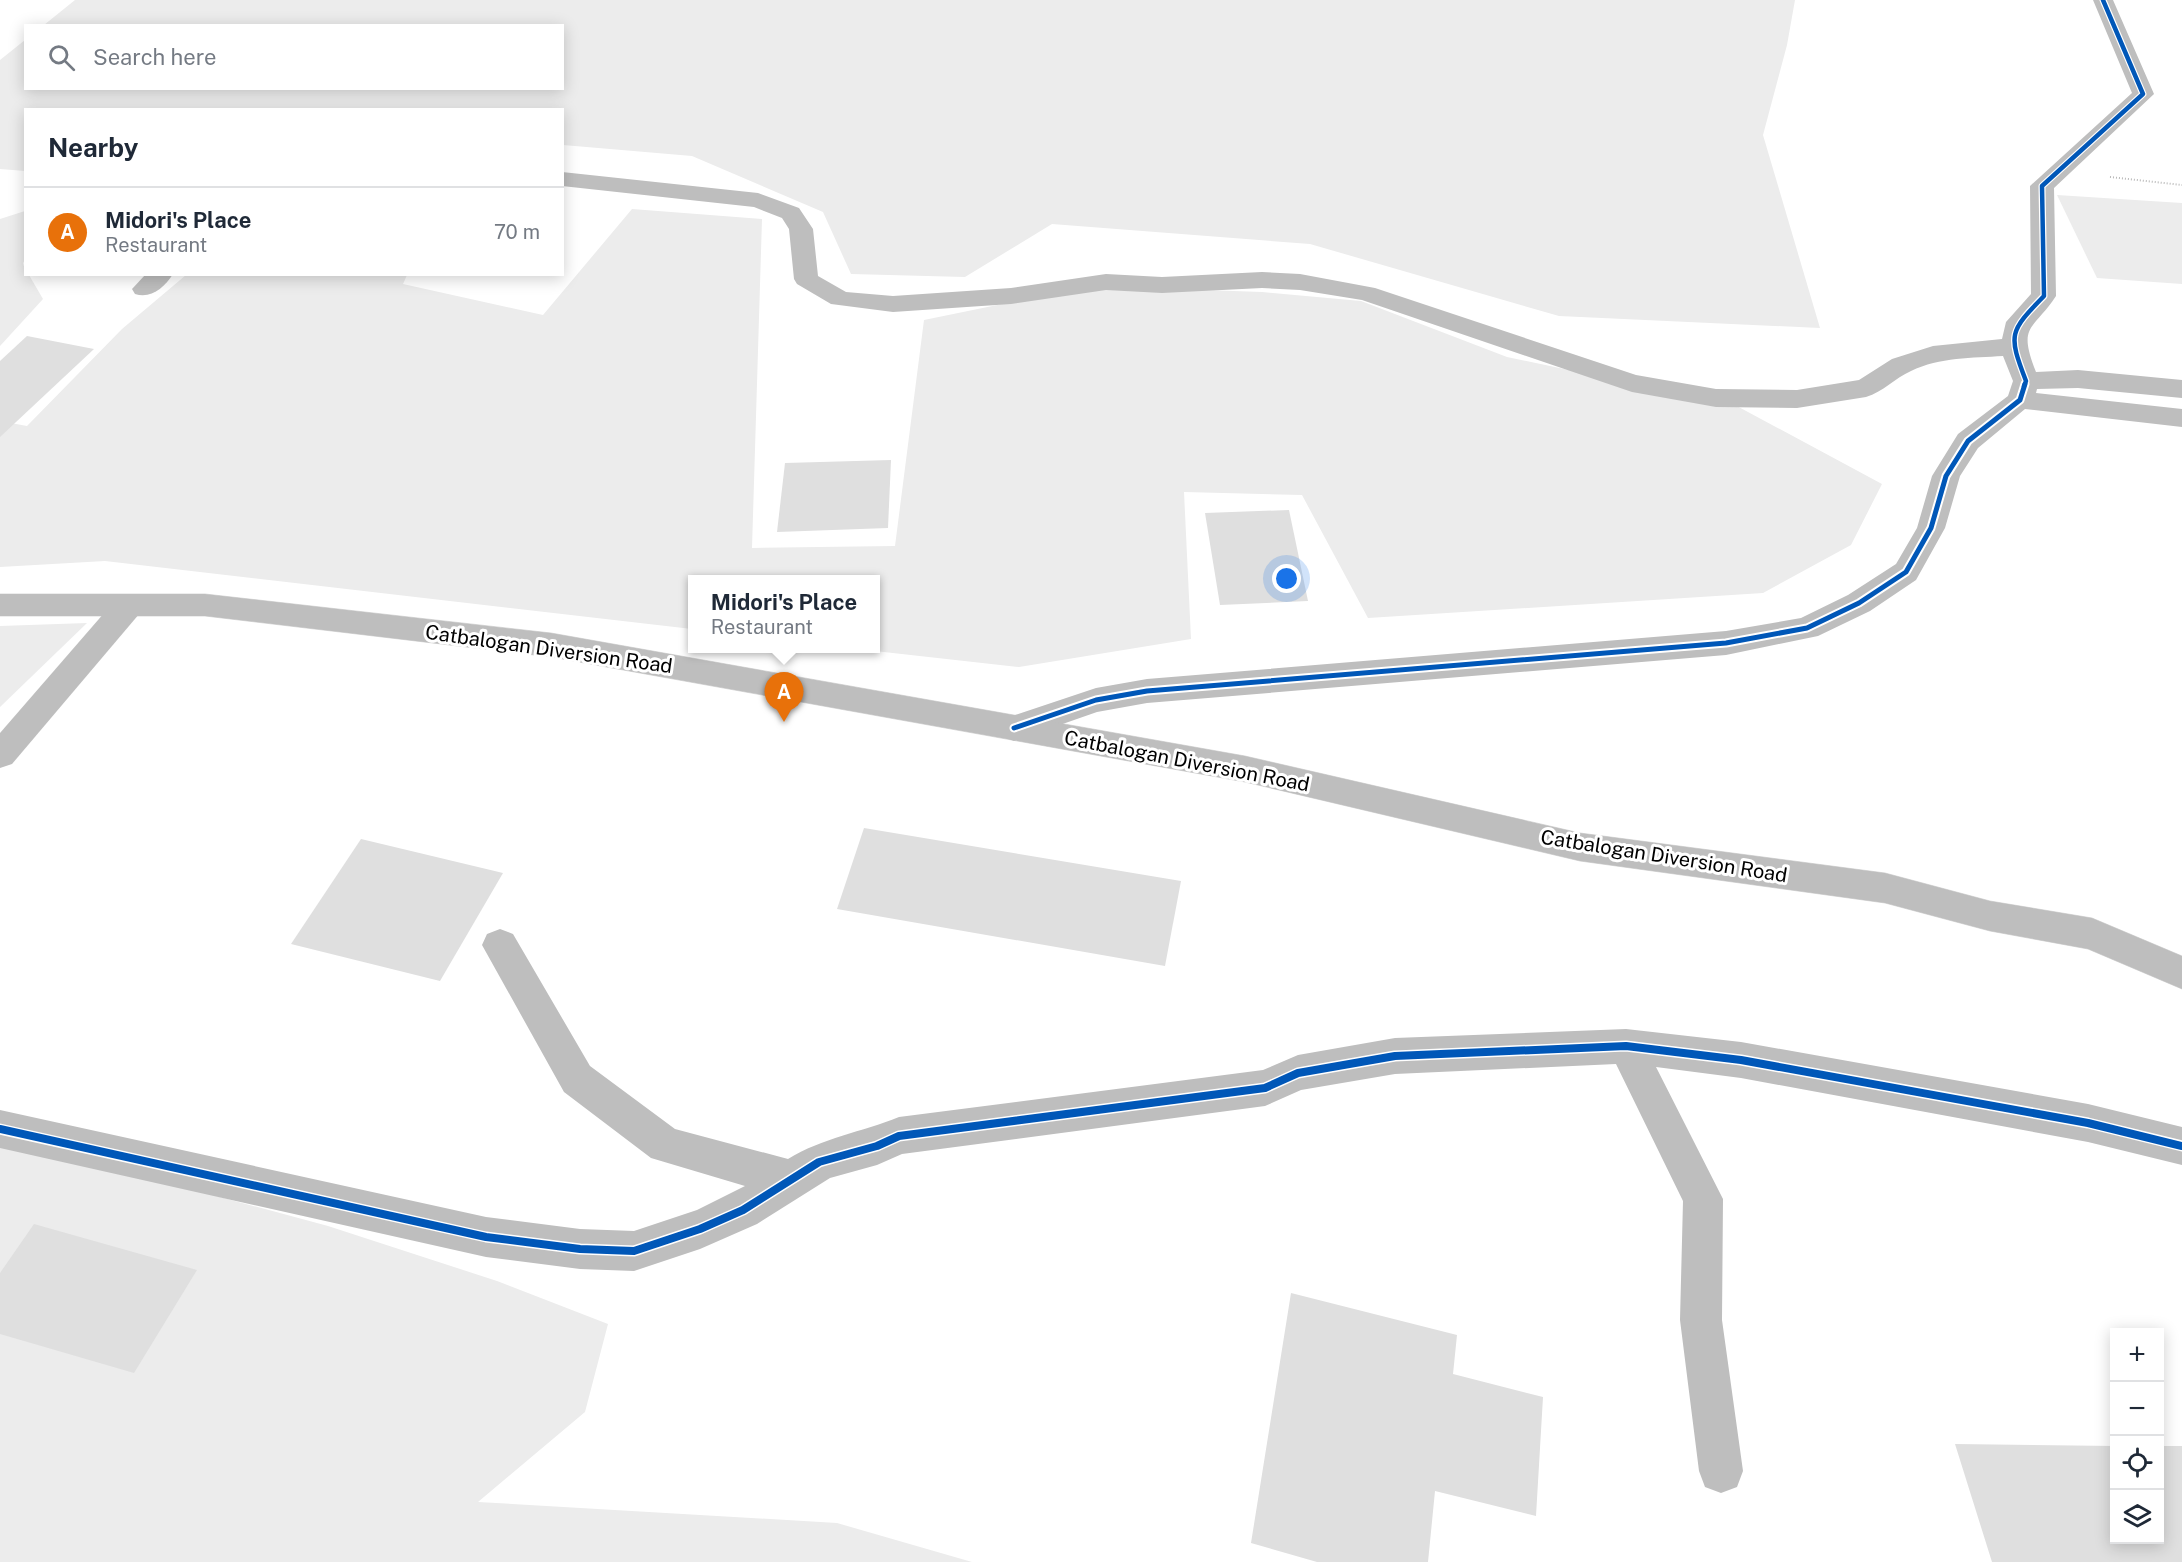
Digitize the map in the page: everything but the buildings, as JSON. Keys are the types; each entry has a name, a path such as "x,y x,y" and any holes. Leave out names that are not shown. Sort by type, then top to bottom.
{"main road":[{"path":"2023,391 2013,347 2019,322 2044,296 2042,186 2143,94 2103,0"},
{"path":"564,180 758,200 791,213 801,229 806,279 840,299 893,304 956,300 1011,296 1106,282 1162,285 1262,280 1300,282 1366,293 1632,383 1716,398 1797,399 1866,388 1901,365 1942,351 2013,347"},
{"path":"1014,728 1095,700 1147,691 1726,643 1807,628 1860,603 1906,572 1931,528 1946,476 1968,441 2023,391 2078,379 2182,389"},
{"path":"2023,391 2182,418"},
{"name":"Catbalogan Diversion Road","path":"0,604 205,605 551,645 1245,769 1580,847 1885,888 1990,916 2092,934 2182,973"},
{"path":"0,755 129,605"},
{"path":"500,945 577,1079 665,1145 790,1179"},
{"path":"1626,1046 1703,1198 1701,1320 1721,1471"},
{"path":"0,1129 486,1237 580,1248 634,1251 700,1229 743,1210 819,1162 877,1146 899,1136 1265,1088 1298,1073 1395,1056 1626,1046 1741,1060 2088,1123 2182,1146"}],"path":[{"path":"2059,171 2182,185"}],"shaded area":[{"path":"75,0 1795,0 1787,45 1763,135 1820,328 1559,316 1310,244 1052,224 965,277 851,274 823,212 692,156 564,145 564,108 24,108 24,171 0,169 0,60 24,41 24,90 564,90 564,24 45,24"},
{"path":"2057,195 2182,203 2182,284 2097,278"},
{"path":"632,209 762,219 752,548 895,546 924,320 1090,286 1262,292 1361,301 1507,357 1735,405 1882,484 1851,545 1763,593 1368,618 1302,495 1184,492 1191,639 1019,667 880,652 880,575 688,575 688,629 105,561 0,567 0,421 27,426 122,329 185,276 407,276 403,284 543,315"},
{"path":"24,211 24,276 30,276 43,299 0,346 0,219"},
{"path":"87,623 0,707 0,626"},
{"path":"0,1143 64,1155 328,1226 497,1281 608,1324 585,1412 478,1502 837,1523 972,1562 0,1562"}],"cycle path":[{"path":"1014,728 1096,700 1147,691 1726,643 1807,628 1859,603 1906,572 1931,528 1946,476 1968,441 2020,400 2026,381 2013,347 2019,322 2044,296 2042,186 2143,94 2103,0"},
{"path":"0,1129 486,1237 580,1249 634,1251 700,1229 743,1210 819,1162 877,1146 899,1136 1265,1088 1298,1073 1395,1056 1626,1046 1741,1060 2088,1123 2182,1146"}],"place":[{"name":"Midori's Place","path":"784,722"}]}
